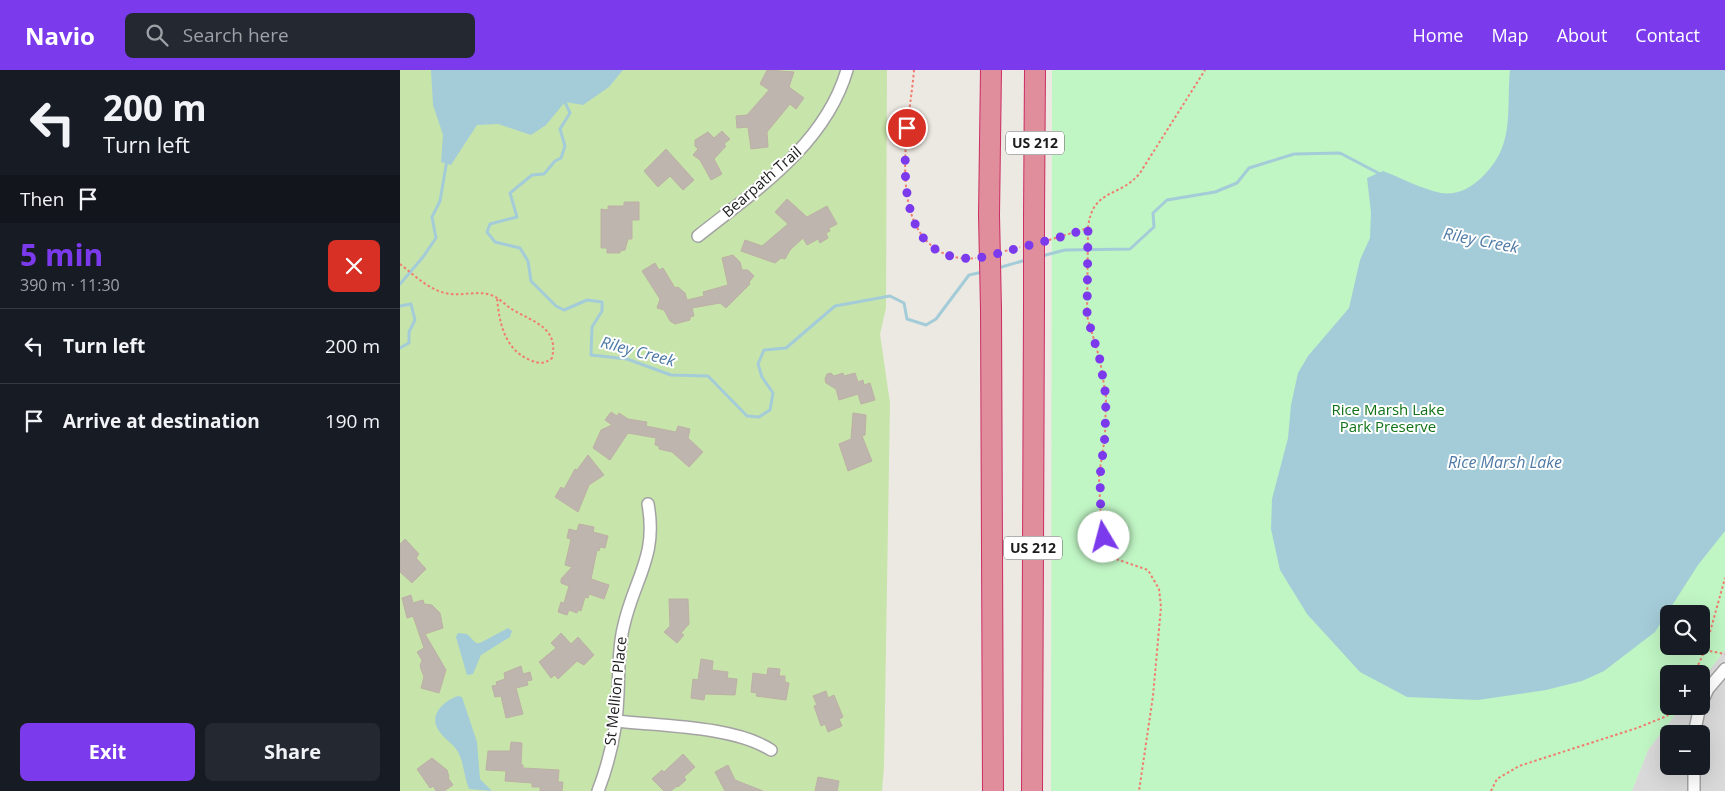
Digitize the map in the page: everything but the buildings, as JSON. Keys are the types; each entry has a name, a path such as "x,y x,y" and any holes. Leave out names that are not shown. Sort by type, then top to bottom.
{"highway":[{"name":"US 212","path":"991,70 989,215 993,791"},
{"name":"US 212","path":"1032,791 1035,70"}],"street":[{"name":"Bearpath Trail","path":"698,236 799,153 818,128 832,104 847,70"},
{"name":"St Mellion Place","path":"598,791 611,750 616,720 619,652 623,627 651,540 652,521 648,504"},
{"path":"1710,687 1725,670"},
{"path":"616,720 731,733 758,742 771,750"},
{"path":"1694,775 1694,791"}],"path":[{"path":"914,70 905,150 910,213 922,237 938,250 953,257 974,258 982,256"},
{"path":"1139,791 1153,696 1161,607 1159,589 1148,570 1113,558 1107,550 1101,525 1100,476 1105,436 1106,397 1100,360 1087,316 1087,237 1094,205 1107,194 1135,180 1205,70"},
{"path":"1045,241 1088,228"},
{"path":"1000,252 1026,246"},
{"path":"400,264 422,281 445,293 490,294 497,297 511,309 546,328 554,343 552,358 548,362 536,362 528,359 509,344 502,326 497,297"},
{"path":"1710,632 1725,578"},
{"path":"1710,651 1725,654"},
{"path":"1491,791 1497,779 1519,766 1638,728 1669,715"}],"shaded area":[{"path":"1725,650 1725,791 1632,791 1648,750 1660,734 1660,775 1710,775 1710,725 1667,725 1675,715 1710,715 1710,669"}],"green space":[{"path":"400,70 887,70 886,308 880,334 890,403 884,767 882,791 400,791"},
{"name":"Rice Marsh Lake Park Preserve","path":"1052,70 1725,70 1725,650 1710,669 1710,665 1660,665 1660,715 1675,715 1667,725 1660,725 1660,734 1648,750 1632,791 1051,791"}],"water":[{"path":"431,70 623,70 609,87 583,105 565,102 546,125 531,135 498,124 477,125 451,165 441,162 443,135 433,105"},
{"name":"Rice Marsh Lake","path":"1510,70 1725,70 1725,531 1698,565 1672,605 1660,605 1660,624 1655,632 1604,671 1582,681 1546,690 1478,700 1407,697 1360,672 1307,614 1280,570 1271,529 1272,499 1288,438 1291,405 1298,373 1308,356 1349,308 1360,260 1370,238 1371,212 1367,178 1383,171 1426,189 1441,193 1462,191 1479,180 1491,168 1499,155 1507,129"},
{"path":"508,628 512,631 510,637 481,655 473,674 467,675 456,637 458,633 467,634 476,643 480,643"},
{"path":"458,696 462,697 477,742 480,779 492,791 469,789 458,752 441,734 436,725 436,715 442,705"}],"waterway":[{"name":"Riley Creek","path":"564,100 570,113 560,129 565,146 561,158 555,161 544,174 532,175 510,193 517,217 490,224 487,232 495,242 520,248 528,261 531,281 556,306 564,310 587,300 602,302 602,311 592,327 591,355 627,359 671,375 708,376 747,416 759,417 770,410 773,393 762,377 758,364 764,350 786,348 835,306 890,296 904,303 907,319 926,325 936,319 969,275 983,272"},
{"name":"Riley Creek","path":"1042,256 1065,250 1130,249 1154,227 1153,213 1167,200 1215,192 1237,183 1249,168 1294,154 1340,153 1380,174"},
{"name":"Riley Creek","path":"400,284 436,238 432,217 440,201 447,160"},
{"name":"Riley Creek","path":"998,268 1026,260"},
{"name":"Riley Creek","path":"400,306 411,304 415,320 409,332 409,343 400,348"}],"route":[{"path":"907,128 905,150 910,213 922,237 932,247 944,254 953,257 974,258 1072,234 1088,228 1087,316 1100,360 1106,397 1105,436 1100,476 1101,525 1104,537"}]}
